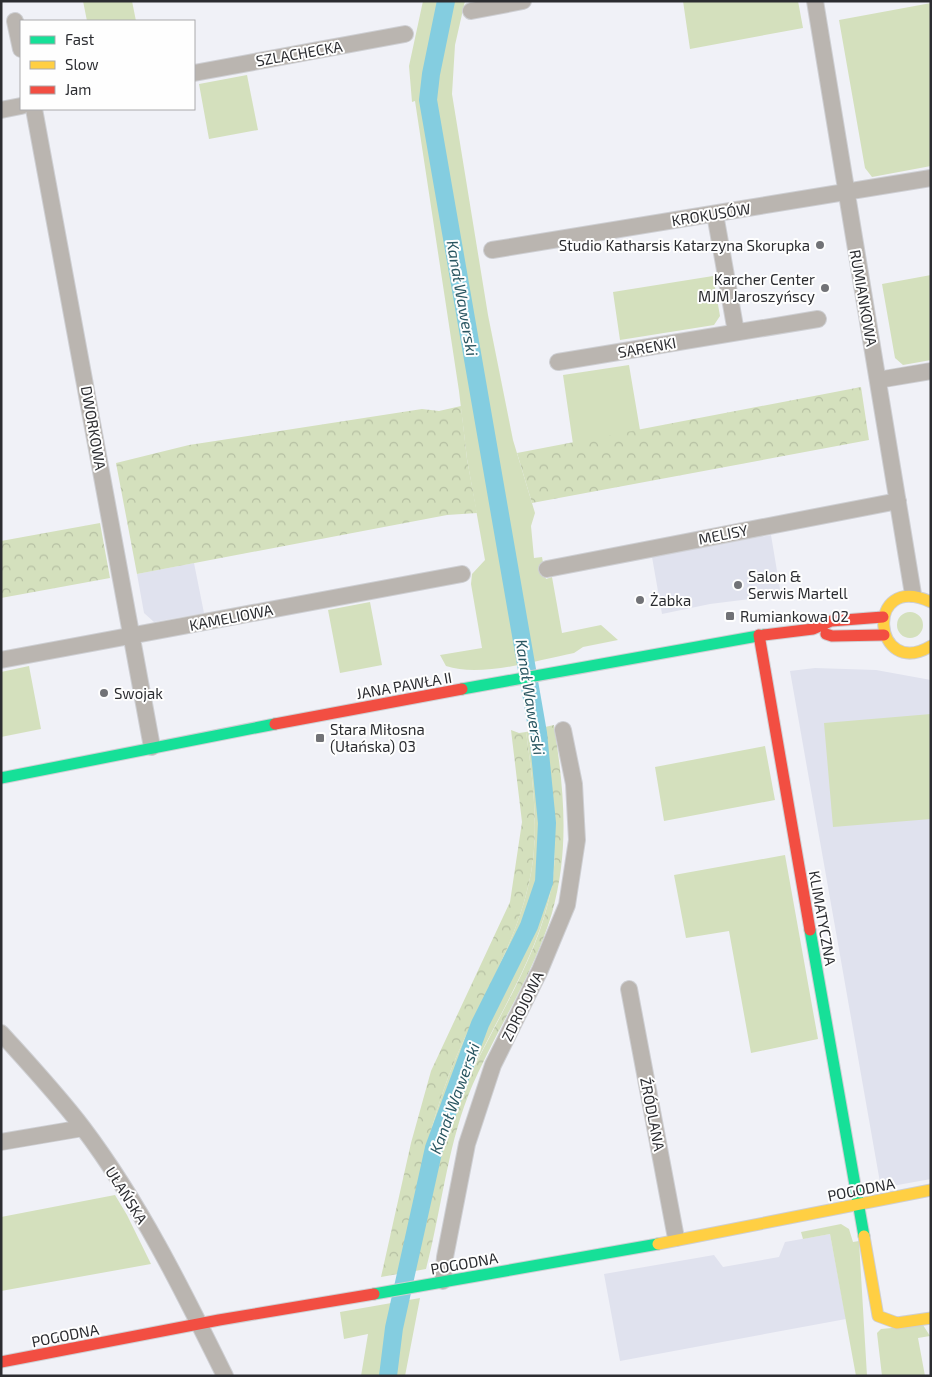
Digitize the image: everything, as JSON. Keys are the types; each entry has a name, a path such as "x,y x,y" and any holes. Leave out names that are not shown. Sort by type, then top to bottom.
{"street":[{"path":"471,11 523,1"},
{"name":"RUMIANKOWA","path":"815,1 913,594"},
{"path":"15,21 20,44"},
{"name":"SZLACHECKA","path":"195,73 405,34"},
{"path":"1,110 20,106"},
{"name":"DWORKOWA","path":"34,110 152,747"},
{"name":"KROKUSÓW","path":"492,250 931,178"},
{"path":"715,214 736,332"},
{"name":"SARENKI","path":"558,362 818,319"},
{"path":"878,380 931,371"},
{"name":"MELISY","path":"547,569 898,501"},
{"name":"KAMELIOWA","path":"1,660 462,574"},
{"path":"931,602 913,594 903,596 894,600 887,608 883,617 884,635 889,643 905,652 914,653 931,646"},
{"name":"JANA PAWŁA II","path":"1,778 152,747 556,672 759,635 813,629 831,621 883,617"},
{"name":"JANA PAWŁA II","path":"813,629 832,636 884,635"},
{"name":"KLIMATYCZNA","path":"759,635 878,1316 887,1322 897,1324 931,1318"},
{"name":"ZDROJOWA","path":"443,1281 445,1257 467,1144 493,1065 540,970 567,905 577,840 574,784 563,730"},
{"name":"ŹRÓDLANA","path":"629,989 676,1238"},
{"name":"UŁAŃSKA","path":"1,1033 83,1128 133,1202 160,1248 225,1376"},
{"path":"1,1142 83,1128"},
{"name":"POGODNA","path":"1,1362 199,1324 580,1259 676,1238 931,1190"}],"shaded area":[{"path":"771,535 781,595 710,604 662,614 652,557"},
{"path":"194,563 204,613 154,622 144,613 137,574"},
{"path":"815,668 876,670 931,680 931,1179 881,1188 790,671"},
{"path":"830,1234 846,1319 620,1361 604,1274 714,1255 723,1267 779,1257 785,1242"}],"green space":[{"path":"83,1 132,1 136,20 87,20"},
{"path":"423,1 465,1 455,45 452,94 488,315 513,440 535,513 531,526 534,558 542,557 546,579 552,577 562,633 601,625 618,640 583,647 574,653 510,667 476,670 460,669 446,666 440,655 482,648 471,584 472,574 485,560 467,459 459,391 415,101 412,102 409,66"},
{"path":"683,1 798,1 803,28 690,49"},
{"path":"931,3 931,166 872,177 865,168 839,20"},
{"path":"247,75 258,130 209,139 199,84"},
{"path":"931,275 931,360 903,365 895,358 882,284"},
{"path":"713,276 720,316 714,325 620,340 613,292"},
{"path":"629,365 640,430 573,444 563,375"},
{"path":"861,387 869,440 532,503 517,453"},
{"path":"461,406 467,459 477,513 447,515 137,574 116,463 189,445 422,409 439,411"},
{"path":"100,523 110,578 1,598 1,541"},
{"path":"370,602 382,665 340,673 328,610"},
{"path":"910,612 919,616 923,625 919,634 910,638 901,634 897,625 901,616"},
{"path":"29,666 41,729 1,737 1,672"},
{"path":"931,714 931,819 833,827 824,723"},
{"path":"554,725 564,819 561,866 552,913 524,983 489,1050 468,1096 449,1159 426,1269 415,1271 434,1181 446,1136 462,1093 525,967 545,915 554,869 555,829 545,727"},
{"path":"545,727 554,808 555,849 551,889 545,915 525,967 473,1068 446,1136 434,1181 415,1271 398,1274 420,1173 449,1075 509,944 528,889 533,860 535,812 526,732"},
{"path":"511,730 519,733 526,732 532,780 535,828 533,860 528,889 509,944 449,1075 420,1173 398,1274 381,1277 411,1143 431,1071 510,902 522,822"},
{"path":"765,746 775,800 664,821 655,767"},
{"path":"785,855 818,1039 751,1053 729,931 686,938 674,875"},
{"path":"115,1195 151,1264 1,1291 1,1217"},
{"path":"841,1224 849,1229 853,1242 859,1241 867,1376 856,1376 830,1234 803,1239 801,1232"},
{"path":"420,1298 405,1376 361,1376 368,1334 344,1339 340,1312"},
{"path":"923,1325 930,1336 918,1338 925,1376 882,1376 877,1333 881,1329"}],"waterway":[{"name":"Kanał Wawerski","path":"388,1376 394,1328 434,1148 480,1024 529,926 544,882 547,823 538,733 428,100 431,74 446,1"}],"traffic: fast":[{"path":"462,689 764,635"},
{"path":"1,778 275,724"},
{"path":"810,930 864,1236"},
{"path":"374,1294 658,1244"}],"traffic: slow":[{"path":"931,602 909,596 894,601 886,612 884,626 888,639 897,650 912,653 931,646"},
{"path":"658,1244 931,1190"},
{"path":"864,1236 878,1316 897,1323 931,1318"}],"traffic: jam":[{"path":"764,635 813,629 831,621 883,617"},
{"path":"826,634 832,636 884,635"},
{"path":"759,635 810,930"},
{"path":"275,724 462,689"},
{"path":"1,1362 219,1320 374,1294"}],"place":[{"name":"Studio Katharsis Katarzyna Skorupka","path":"820,245"},
{"name":"Karcher Center MJM Jaroszyńscy","path":"825,288"},
{"name":"Salon & Serwis Martell","path":"738,585"},
{"name":"Żabka","path":"640,600"},
{"name":"Rumiankowa 02","path":"730,616"},
{"name":"Swojak","path":"104,693"},
{"name":"Stara Miłosna (Ułańska) 03","path":"320,738"}]}
